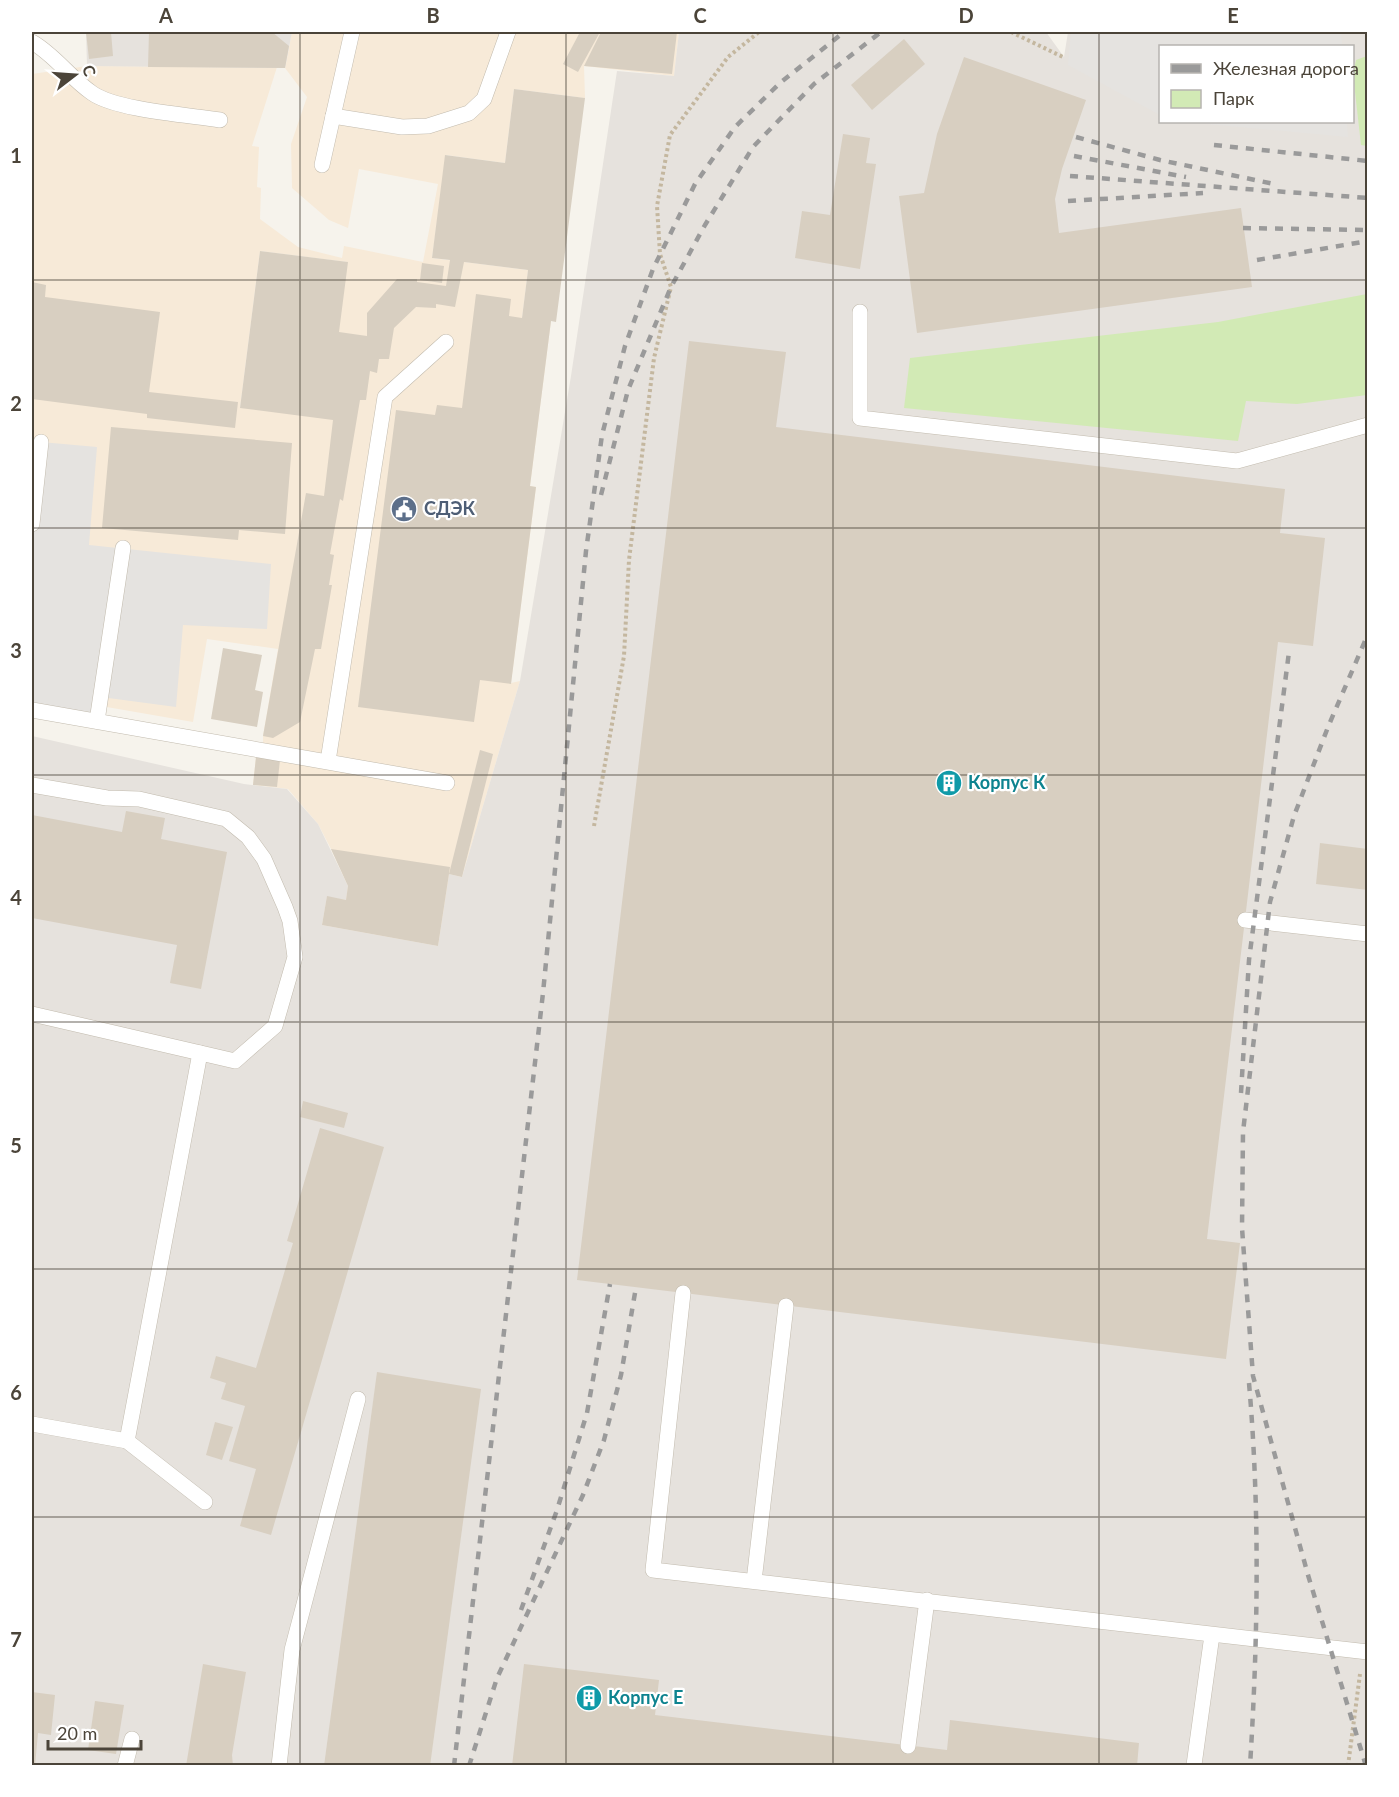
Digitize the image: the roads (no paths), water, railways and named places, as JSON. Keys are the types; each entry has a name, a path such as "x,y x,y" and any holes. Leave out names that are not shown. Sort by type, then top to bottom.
{"lane":[{"path":"322,165 352,32"},
{"path":"333,116 402,127 428,126 469,113 484,99 508,32"},
{"path":"32,42 43,48 93,94 114,102 220,120"},
{"path":"860,312 860,418 1237,461 1368,425"},
{"path":"328,761 385,397 446,342"},
{"path":"32,524 41,442"},
{"path":"97,721 123,548"},
{"path":"32,710 447,783"},
{"path":"32,785 107,798 139,799 226,819 248,837 264,860 290,921 295,957 275,1026 235,1061 32,1014"},
{"path":"1245,920 1368,934"},
{"path":"127,1441 200,1053"},
{"path":"683,1293 653,1570 1365,1652"},
{"path":"754,1581 786,1305"},
{"path":"279,1766 292,1650 358,1399"},
{"path":"32,1424 127,1441 205,1502"},
{"path":"908,1746 927,1600"},
{"path":"1194,1765 1212,1635"},
{"path":"125,1766 132,1739"}],"railway":[{"path":"454,1766 543,993 586,551 602,435 625,346 653,269 695,184 735,127 780,83 844,32"},
{"path":"601,495 628,390 671,287 705,225 753,147 814,84 881,32"},
{"path":"1076,137 1160,160 1274,184"},
{"path":"1214,145 1368,161"},
{"path":"1074,156 1186,177"},
{"path":"1070,176 1368,198"},
{"path":"1068,201 1203,193"},
{"path":"1243,228 1368,230"},
{"path":"1257,260 1368,241"},
{"path":"1366,1766 1308,1575 1253,1376 1242,1228 1243,1132 1270,902 1294,816 1328,727 1368,634"},
{"path":"1241,1093 1249,960 1289,652"},
{"path":"521,1610 557,1510 587,1413 610,1284"},
{"path":"469,1766 497,1678 583,1495 604,1440 621,1375 636,1287"},
{"path":"1249,1383 1255,1478 1257,1574 1250,1766"}],"place":[{"name":"СДЭК","path":"404,509"},
{"name":"Корпус К","path":"949,783"},
{"name":"Корпус Е","path":"589,1698"}]}
